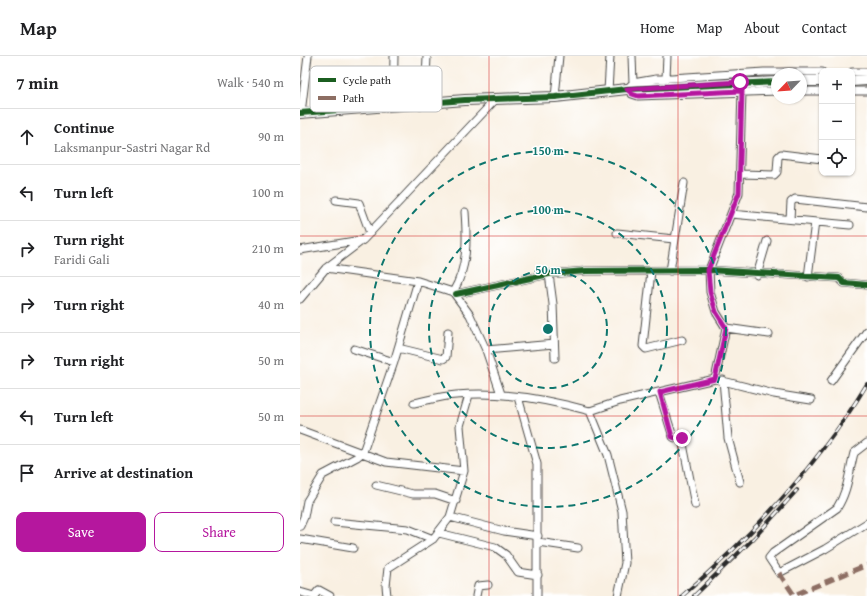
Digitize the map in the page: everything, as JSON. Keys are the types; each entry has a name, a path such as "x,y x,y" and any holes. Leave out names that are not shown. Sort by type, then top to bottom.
{"street":[{"path":"308,56 300,113 313,112"},
{"path":"394,56 394,66"},
{"path":"427,56 427,66"},
{"path":"555,96 559,56"},
{"path":"608,91 610,56"},
{"path":"632,56 632,94 638,96 771,91"},
{"path":"666,78 667,56"},
{"path":"442,102 555,96 608,91 633,87 666,78 764,72 819,72"},
{"path":"855,72 867,72"},
{"path":"855,81 867,80"},
{"path":"807,81 819,81"},
{"path":"633,87 771,82"},
{"path":"715,379 726,328 716,312 710,292 708,270 739,193 742,91"},
{"path":"807,91 819,91"},
{"path":"855,91 867,91"},
{"path":"300,299 326,268 370,233 495,100"},
{"path":"740,174 774,175 778,172 778,157 781,154 819,159"},
{"path":"670,271 684,183"},
{"path":"790,219 791,202 795,199 867,207"},
{"path":"336,200 359,203 370,233"},
{"path":"454,293 461,274 467,249 465,212"},
{"path":"731,214 850,225"},
{"path":"808,277 815,222"},
{"path":"617,233 674,239"},
{"path":"300,250 363,240"},
{"path":"757,275 767,241"},
{"path":"326,268 418,281 454,293 549,274 586,271 708,270 757,275 839,278 844,283 867,285"},
{"path":"651,271 644,348 682,340"},
{"path":"549,274 553,304 555,358"},
{"path":"300,526 304,517 307,500 323,475 358,457 363,452 394,362 418,281"},
{"path":"454,293 470,315 486,350 501,394"},
{"path":"726,328 768,334"},
{"path":"831,381 867,331"},
{"path":"398,348 443,359 446,357 448,332"},
{"path":"486,350 554,344"},
{"path":"354,349 394,362"},
{"path":"414,403 456,395 501,394 562,403 590,410 715,379 774,394 811,400"},
{"path":"723,380 728,438 740,482"},
{"path":"660,392 672,437 682,438 695,506"},
{"path":"387,596 386,586 388,568 433,539 450,517 464,471 460,426 469,395"},
{"path":"518,397 538,464 537,596"},
{"path":"590,410 608,455 622,511 625,563 618,596"},
{"path":"300,430 363,452 386,462 464,471"},
{"path":"867,443 854,453 851,474 837,508 773,553 770,561 779,573 825,549 867,523"},
{"path":"376,485 413,494 436,494 456,501"},
{"path":"450,517 578,548"},
{"path":"334,522 408,529 433,539"},
{"path":"439,533 496,547 506,555 518,572 538,575"},
{"path":"300,539 353,548"},
{"path":"476,596 478,586 488,585"},
{"path":"300,592 314,596 320,590 330,596"}],"railway":[{"path":"682,596 734,548 783,497 828,442 867,384"},
{"path":"694,596 754,538 797,490"}],"marked path":[{"path":"779,573 794,595 867,565"}],"cycle path":[{"path":"442,102 555,97 627,89 771,82"},
{"path":"300,113 313,112"},
{"path":"456,294 549,274 586,271 709,270 839,278 844,283 867,285"}],"route":[{"path":"682,438 672,437 660,392 715,379 726,328 716,312 710,292 708,270 739,193 742,91 638,96 632,94 627,89 740,82"}]}
